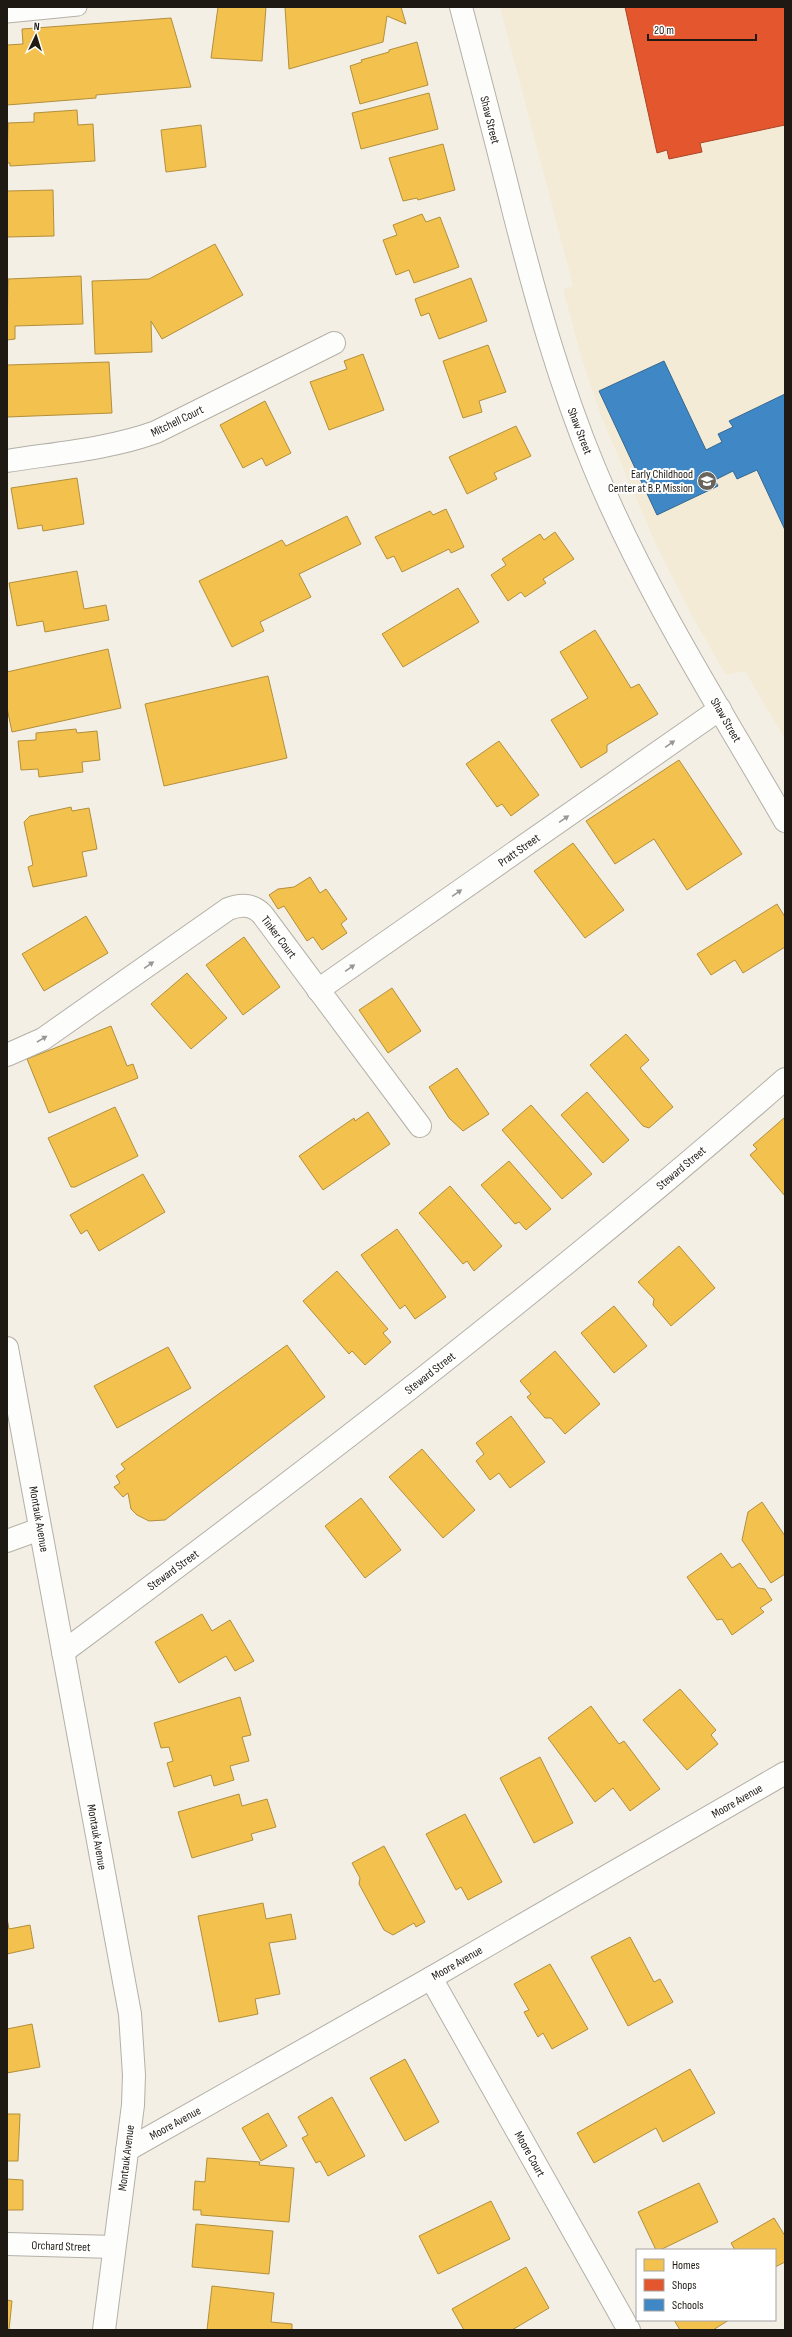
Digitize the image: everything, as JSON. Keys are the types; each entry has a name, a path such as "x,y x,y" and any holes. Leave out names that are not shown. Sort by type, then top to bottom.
{"street":[{"name":"Shaw Street","path":"461,7 530,275 566,392 593,466 625,537 661,607 785,821"},
{"name":"Mitchell Court","path":"7,461 105,446 140,438 156,432 334,343"},
{"name":"Pratt Street","path":"318,990 720,710"},
{"name":"Tinker Court","path":"7,1056 42,1039 228,909 238,906 254,908 262,914 420,1126"},
{"name":"Steward Street","path":"63,1652 231,1527 476,1336 626,1214 785,1079"},
{"name":"Montauk Avenue","path":"7,1348 130,2014 134,2075 127,2150 104,2330"},
{"path":"7,1541 40,1529"},
{"name":"Moore Avenue","path":"127,2150 431,1978 785,1773"},
{"name":"Moore Court","path":"431,1978 628,2330"},
{"name":"Orchard Street","path":"7,2244 114,2247"}],"lane":[{"path":"7,14 78,7"}],"shaded area":[{"path":"500,7 785,7 785,739 745,671 726,675 692,616 656,545 601,416 582,360 563,289 573,286"}],"building: Homes":[{"path":"218,7 266,7 262,61 211,58"},
{"path":"285,7 401,7 406,24 387,16 383,42 289,69"},
{"path":"171,18 191,87 96,95 96,98 7,105 7,45 23,44 22,29"},
{"path":"417,42 428,85 360,104 350,66 362,62 361,60"},
{"path":"429,93 438,129 361,149 352,113"},
{"path":"77,110 78,125 93,124 95,161 10,166 10,163 7,163 8,123 34,122 34,113"},
{"path":"201,125 206,167 166,172 161,130"},
{"path":"443,144 455,190 418,200 417,198 403,201 389,158"},
{"path":"53,190 54,236 7,237 7,191"},
{"path":"422,214 426,222 440,217 459,267 414,283 409,270 396,275 383,240 397,235 393,225"},
{"path":"215,244 243,295 162,339 151,321 152,352 95,354 92,281 149,279"},
{"path":"81,276 83,324 15,326 15,339 7,340 8,279"},
{"path":"471,278 487,321 439,339 429,313 421,316 415,299"},
{"path":"488,345 506,392 479,401 482,412 463,418 443,361"},
{"path":"363,354 384,410 329,430 310,382 347,369 344,361"},
{"path":"109,362 112,413 7,417 7,365"},
{"path":"265,401 291,453 266,466 262,458 243,468 220,425"},
{"path":"516,426 531,456 494,473 497,479 467,494 449,457"},
{"path":"77,478 84,524 43,531 42,525 18,529 11,488"},
{"path":"446,509 464,547 451,553 449,549 402,572 394,556 387,559 375,537 430,511 433,515"},
{"path":"347,516 361,544 299,574 311,597 260,622 264,631 232,647 199,581 282,540 286,546"},
{"path":"555,532 574,559 543,579 546,583 525,597 521,592 508,601 491,575 506,565 502,559 540,534 544,540"},
{"path":"77,571 84,609 106,605 109,620 45,632 43,621 17,626 9,583"},
{"path":"458,588 479,622 403,667 382,634"},
{"path":"595,630 631,688 639,684 658,714 607,745 607,752 581,768 551,720 588,698 560,652"},
{"path":"108,649 121,708 12,732 7,708 7,672"},
{"path":"268,676 287,758 164,786 145,704"},
{"path":"76,729 77,733 97,731 100,760 82,762 83,772 39,777 38,769 21,770 18,741 36,740 36,733"},
{"path":"499,741 539,795 511,816 502,804 497,807 466,764"},
{"path":"679,760 742,854 687,890 654,839 615,864 586,821"},
{"path":"71,807 72,811 89,808 97,849 82,852 87,876 33,887 28,867 33,865 24,822 30,816"},
{"path":"573,843 624,910 585,938 534,871"},
{"path":"310,877 320,893 326,889 347,919 341,924 347,933 322,950 313,937 307,941 284,906 278,909 269,895 278,889 294,887"},
{"path":"777,904 785,917 785,947 743,973 735,960 711,975 697,954"},
{"path":"86,916 108,953 44,991 22,954"},
{"path":"244,937 280,987 243,1015 206,965"},
{"path":"187,973 227,1018 191,1049 151,1004"},
{"path":"392,988 421,1031 388,1053 359,1010"},
{"path":"111,1026 127,1066 133,1064 138,1078 49,1113 27,1059"},
{"path":"626,1034 649,1060 640,1068 673,1107 649,1128 643,1126 590,1065"},
{"path":"457,1068 489,1114 463,1131 449,1118 429,1087"},
{"path":"587,1092 629,1140 603,1163 561,1115"},
{"path":"531,1105 592,1174 562,1199 502,1130"},
{"path":"115,1107 138,1156 75,1187 71,1187 48,1138"},
{"path":"368,1112 390,1144 323,1190 299,1156 354,1118 355,1121"},
{"path":"784,1118 785,1196 750,1155 757,1149 753,1145"},
{"path":"509,1161 551,1209 526,1230 519,1222 515,1224 481,1185"},
{"path":"143,1174 165,1212 99,1251 87,1230 81,1234 70,1215"},
{"path":"450,1186 502,1246 474,1271 467,1261 463,1264 419,1213"},
{"path":"397,1229 446,1297 415,1319 405,1305 400,1309 361,1255"},
{"path":"679,1246 715,1288 671,1326 653,1305 654,1299 638,1282"},
{"path":"337,1271 388,1329 383,1333 391,1342 365,1365 352,1351 349,1354 303,1301"},
{"path":"614,1306 647,1346 614,1373 581,1333"},
{"path":"287,1345 325,1397 165,1520 149,1521 137,1515 131,1509 128,1493 123,1497 114,1487 120,1483 116,1476 125,1469 121,1464"},
{"path":"168,1347 191,1388 117,1428 94,1386"},
{"path":"555,1351 600,1404 565,1434 551,1418 545,1418 527,1397 531,1394 520,1381"},
{"path":"511,1416 545,1462 510,1488 499,1473 490,1480 476,1461 484,1454 476,1443"},
{"path":"422,1449 475,1510 443,1538 389,1477"},
{"path":"361,1498 401,1550 365,1578 325,1526"},
{"path":"762,1502 785,1536 785,1574 771,1583 742,1540 748,1512"},
{"path":"721,1553 732,1568 740,1563 758,1588 765,1589 772,1600 760,1608 764,1612 732,1635 722,1619 717,1620 687,1577"},
{"path":"202,1614 212,1631 230,1620 254,1661 235,1671 226,1656 179,1683 155,1642"},
{"path":"680,1689 716,1730 711,1735 718,1744 687,1770 643,1720"},
{"path":"240,1697 251,1735 242,1737 249,1761 230,1766 234,1780 214,1786 211,1775 174,1787 167,1763 173,1761 169,1747 161,1748 154,1723"},
{"path":"591,1706 619,1744 624,1741 660,1789 630,1811 613,1788 595,1802 548,1738"},
{"path":"540,1757 573,1823 534,1843 500,1778"},
{"path":"239,1794 242,1806 267,1799 276,1827 251,1834 253,1840 192,1858 178,1812"},
{"path":"465,1814 502,1882 468,1900 461,1887 456,1890 426,1834"},
{"path":"384,1846 425,1922 416,1927 414,1923 393,1935 384,1930 359,1884 360,1878 352,1863"},
{"path":"263,1903 266,1919 291,1914 296,1939 269,1943 280,1994 255,1999 258,2014 219,2022 198,1916"},
{"path":"7,1918 9,1929 30,1925 34,1948 7,1954"},
{"path":"630,1937 654,1982 660,1979 673,2002 628,2026 591,1957"},
{"path":"550,1964 588,2029 552,2049 543,2033 538,2037 524,2012 529,2010 514,1984"},
{"path":"32,2024 40,2067 7,2073 7,2029"},
{"path":"405,2059 439,2122 405,2141 370,2078"},
{"path":"690,2069 715,2113 663,2142 656,2128 594,2163 577,2133"},
{"path":"332,2097 365,2156 328,2176 320,2161 316,2163 302,2138 308,2135 298,2117"},
{"path":"268,2113 287,2146 261,2161 242,2128"},
{"path":"7,2114 20,2114 18,2161 7,2161"},
{"path":"207,2158 260,2162 259,2165 294,2168 289,2222 201,2215 201,2210 193,2210 195,2181 205,2182"},
{"path":"7,2179 23,2180 23,2210 7,2210"},
{"path":"699,2183 718,2222 662,2249 656,2249 638,2212"},
{"path":"491,2201 510,2239 438,2274 419,2236"},
{"path":"774,2218 785,2236 785,2262 776,2266 776,2249 734,2249 731,2243"},
{"path":"196,2224 273,2231 269,2274 192,2267"},
{"path":"526,2267 549,2308 512,2330 464,2330 452,2309"},
{"path":"212,2286 274,2293 271,2322 292,2324 292,2330 207,2330"},
{"path":"7,2300 12,2301 9,2330 7,2330"},
{"path":"675,2321 727,2321 713,2330 680,2330"}],"building: Shops":[{"path":"625,7 785,7 785,125 700,143 702,152 669,159 667,150 657,153"}],"building: Schools":[{"path":"664,361 706,450 722,442 718,434 733,427 729,421 785,394 785,530 757,470 737,479 733,471 715,480 718,486 657,515 599,391"}],"place":[{"name":"Early Childhood Center at B.P. Mission","path":"707,481"}]}
